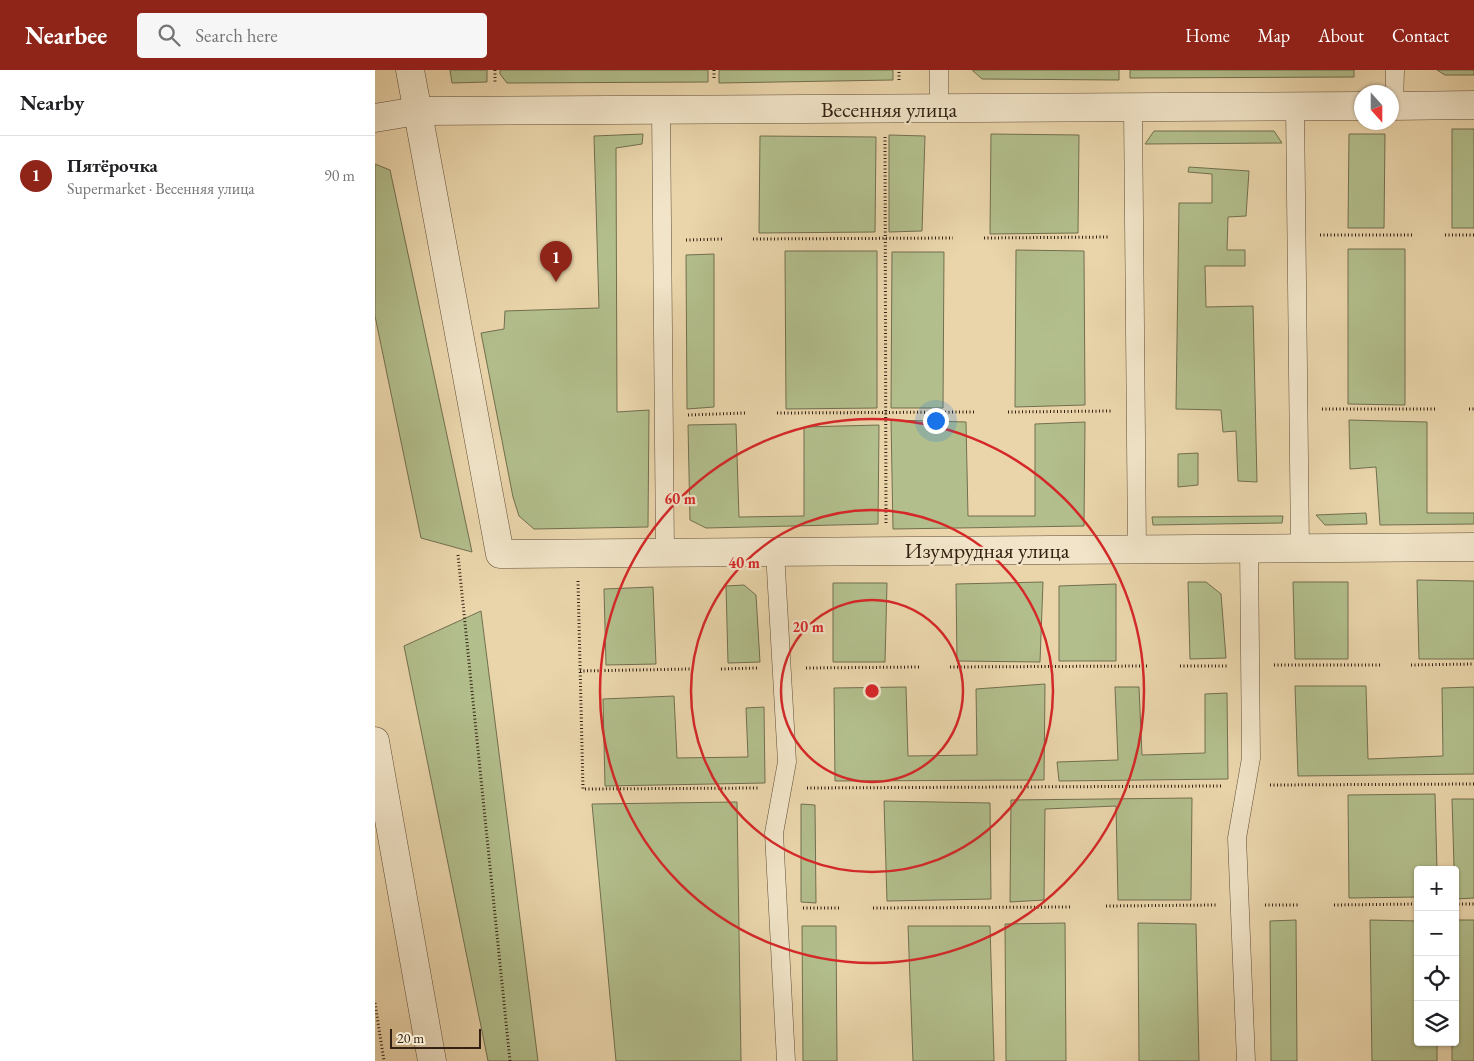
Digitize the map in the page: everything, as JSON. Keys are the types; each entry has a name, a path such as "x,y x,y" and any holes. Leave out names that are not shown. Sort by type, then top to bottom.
{"street":[{"path":"409,70 417,111"},
{"path":"1399,106 1474,105"},
{"name":"Весенняя улица","path":"375,118 417,111 1354,106"},
{"name":"Изумрудная улица","path":"417,111 500,554 1474,546"},
{"path":"375,741 432,1061"}],"lane":[{"path":"939,70 939,109"},
{"path":"1394,85 1395,70"},
{"path":"1295,106 1300,548"},
{"path":"1133,108 1137,549"},
{"path":"661,110 665,552"},
{"path":"1246,1061 1237,838 1251,758 1249,548"},
{"path":"775,552 787,762 774,833 786,1061"}],"path":[{"path":"885,128 886,524"},
{"path":"1297,234 1414,235"},
{"path":"1445,235 1474,235"},
{"path":"984,238 1134,237"},
{"path":"753,239 953,238"},
{"path":"680,240 723,240"},
{"path":"1299,410 1436,409"},
{"path":"1469,409 1474,409"},
{"path":"1008,412 1136,411"},
{"path":"777,413 975,412"},
{"path":"683,415 745,413"},
{"path":"578,553 583,789 1474,784"},
{"path":"458,556 510,1061"},
{"path":"1411,665 1474,664"},
{"path":"1179,666 1381,665"},
{"path":"950,667 1149,666"},
{"path":"721,669 920,667"},
{"path":"580,671 691,669"},
{"path":"1334,905 1414,904"},
{"path":"1459,904 1474,904"},
{"path":"1107,906 1300,905"},
{"path":"873,908 1072,906"},
{"path":"778,908 839,908"},
{"path":"375,1003 385,1061"}],"green space":[{"path":"450,70 487,70 487,82 452,83"},
{"path":"500,70 708,70 708,82 507,83 500,74"},
{"path":"719,70 893,70 893,80 719,83"},
{"path":"972,70 1119,70 1119,80 982,79"},
{"path":"1130,70 1354,70 1354,77 1130,78"},
{"path":"1437,70 1474,70 1474,75 1445,75"},
{"path":"1452,129 1474,129 1474,228 1452,228"},
{"path":"1154,131 1274,131 1282,143 1145,144"},
{"path":"643,134 642,144 616,148 617,412 649,410 648,527 534,529 519,516 513,497 481,333 504,329 505,311 599,308 594,136"},
{"path":"991,134 1079,135 1078,233 990,234"},
{"path":"1349,134 1385,134 1384,228 1348,228"},
{"path":"889,135 925,136 922,231 889,232"},
{"path":"760,136 876,137 875,232 759,233"},
{"path":"375,164 390,170 472,552 421,538 375,316"},
{"path":"1189,167 1249,171 1246,216 1228,217 1227,250 1245,250 1245,266 1205,266 1206,307 1253,306 1257,482 1238,481 1236,431 1223,432 1221,410 1176,409 1179,203 1212,203 1212,174 1188,172"},
{"path":"1348,249 1405,249 1405,405 1348,404"},
{"path":"1016,250 1084,251 1085,405 1015,407"},
{"path":"785,251 877,251 877,408 786,409"},
{"path":"892,252 944,252 943,408 891,408"},
{"path":"714,254 714,407 687,409 686,255"},
{"path":"891,420 966,422 968,516 1035,516 1035,424 1085,422 1084,526 893,529"},
{"path":"1349,420 1427,422 1427,513 1474,513 1474,524 1380,525 1376,467 1350,469"},
{"path":"736,424 739,517 804,516 804,427 879,425 878,524 706,528 690,520 688,425"},
{"path":"1198,453 1198,485 1178,487 1178,454"},
{"path":"1366,513 1367,524 1325,525 1316,515"},
{"path":"1283,516 1282,523 1153,525 1152,517"},
{"path":"1417,580 1474,581 1474,659 1419,659"},
{"path":"1043,582 1040,662 957,661 956,584"},
{"path":"1188,582 1206,582 1221,594 1226,658 1190,659"},
{"path":"1293,582 1348,582 1348,659 1295,659"},
{"path":"833,583 887,583 885,662 833,662"},
{"path":"1116,584 1116,661 1059,661 1059,586"},
{"path":"744,585 756,595 760,662 728,663 726,586"},
{"path":"653,587 656,664 606,665 604,589"},
{"path":"481,611 538,1061 488,1061 404,646"},
{"path":"1045,684 1044,780 835,781 834,688 906,687 908,756 977,755 976,689"},
{"path":"1295,686 1366,686 1368,759 1443,756 1442,688 1474,687 1474,774 1298,776"},
{"path":"1115,687 1139,687 1142,755 1205,753 1205,694 1227,693 1228,779 1059,781 1057,762 1118,760"},
{"path":"674,696 677,758 748,757 746,708 764,707 765,783 605,786 603,699"},
{"path":"1435,794 1437,866 1414,866 1414,897 1349,898 1348,795"},
{"path":"1192,798 1191,900 1118,900 1116,806 1045,809 1044,900 1010,902 1011,800"},
{"path":"1452,799 1474,799 1474,898 1459,899 1459,866 1454,866"},
{"path":"884,801 990,803 991,899 887,901"},
{"path":"737,802 741,1061 616,1061 592,804"},
{"path":"801,804 815,805 816,903 801,902"},
{"path":"1296,920 1297,1061 1271,1061 1270,921"},
{"path":"1370,920 1414,921 1414,1046 1437,1046 1437,1061 1372,1061"},
{"path":"1459,920 1474,920 1474,1061 1452,1061 1452,1046 1459,1046"},
{"path":"1065,923 1066,1061 1006,1061 1005,924"},
{"path":"1138,923 1196,924 1199,1061 1139,1061"},
{"path":"802,926 836,926 837,1061 803,1061"},
{"path":"908,926 990,926 994,1061 913,1061"}],"place":[{"name":"Пятёрочка","path":"556,282"}]}
